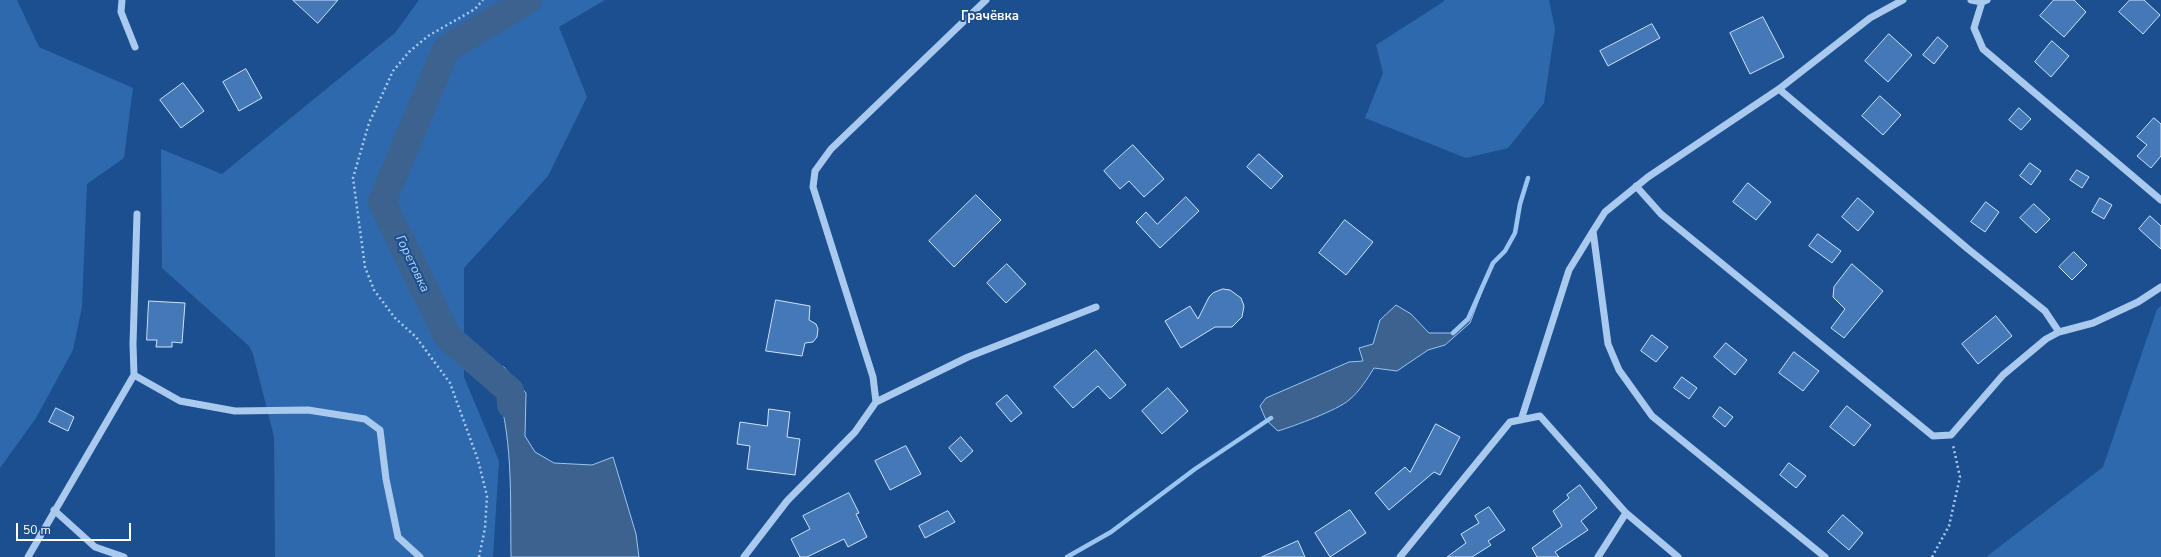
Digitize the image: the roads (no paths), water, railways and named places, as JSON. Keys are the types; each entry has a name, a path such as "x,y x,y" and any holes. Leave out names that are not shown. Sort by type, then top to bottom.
{"street":[{"path":"122,0 121,12 135,47"},
{"path":"876,402 873,377 813,188 815,172 831,149 986,0"},
{"path":"1521,420 1569,270 1605,212 1636,186 1780,89 1870,18 1903,0"},
{"path":"1971,0 1985,1 1974,28 1984,49 2161,200"},
{"path":"1780,89 1968,249 2045,311 2059,332"},
{"path":"1636,186 1661,214 1933,436 1951,435 2003,375 2046,338 2059,332 2093,323 2138,302 2161,287"},
{"path":"28,557 134,375 133,344 137,214"},
{"path":"1593,231 1608,344 1619,370 1652,416 1825,557"},
{"path":"744,557 787,501 855,432 876,402 968,357 1096,307"},
{"path":"134,375 180,401 234,411 308,410 365,419 380,430 386,479 398,537 420,557"},
{"path":"1400,557 1510,422 1540,416 1626,513 1678,557"},
{"path":"54,510 95,547 124,557"},
{"path":"1598,557 1626,513"}],"waterway":[{"name":"Горетовка","path":"511,405 510,391 447,336 382,202 446,49 528,0"},
{"path":"1453,333 1468,319 1493,263 1505,251 1515,233 1520,204 1528,178"},
{"path":"1067,557 1111,532 1195,469 1271,418"}],"district":[{"name":"Грачёвка","path":"990,17"}]}
